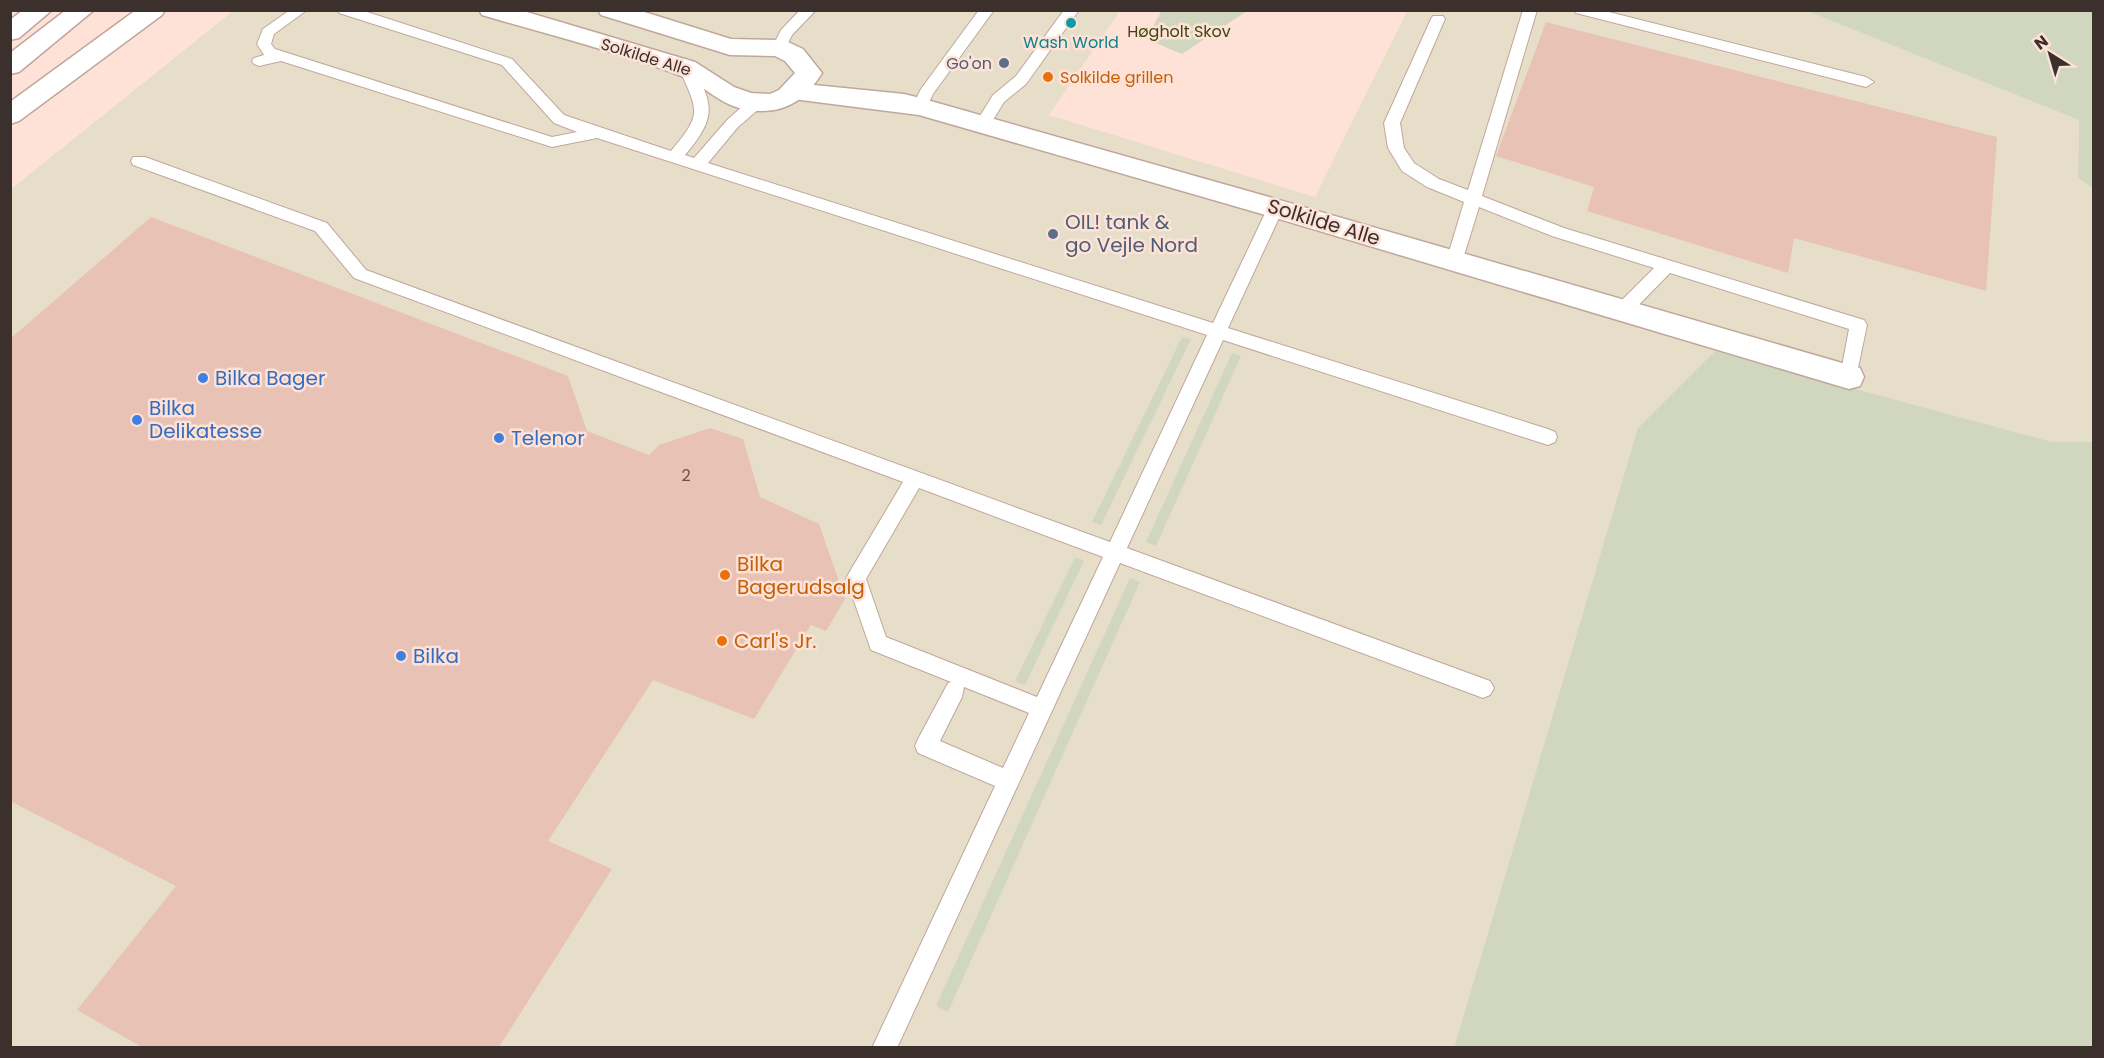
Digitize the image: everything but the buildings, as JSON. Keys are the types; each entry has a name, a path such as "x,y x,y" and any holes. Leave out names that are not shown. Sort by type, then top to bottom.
{"street":[{"path":"10,32 40,10"},
{"path":"10,66 82,10"},
{"path":"10,87 115,10"},
{"path":"10,115 153,10"},
{"name":"Solkilde Alle","path":"491,10 686,68 704,75 725,93 741,100 756,103 775,102 801,82 912,105 1276,207 1454,262 1850,377"},
{"name":"Solkilde Alle","path":"610,10 730,47 779,48"},
{"path":"779,48 794,54 801,82"}],"lane":[{"path":"300,10 268,32 264,44 270,52 552,142 597,133"},
{"path":"344,10 507,62 559,119 597,133 1548,437"},
{"path":"779,48 786,33 809,10"},
{"path":"912,105 926,93 987,10"},
{"path":"983,124 998,99 1021,80 1072,10"},
{"path":"1454,262 1530,10"},
{"path":"1581,10 1866,82"},
{"path":"1438,19 1392,123 1396,148 1408,167 1432,183 1558,232 1858,326 1850,377"},
{"path":"259,61 281,56"},
{"path":"675,157 699,126 701,109 686,68"},
{"path":"698,164 733,123 756,103"},
{"path":"139,161 321,227 360,274 1483,688"},
{"path":"884,1047 1276,207"},
{"path":"1622,311 1666,266"},
{"path":"915,479 856,578 878,643 1043,709"},
{"path":"955,690 926,746 1009,781"}],"shaded area":[{"path":"233,11 1120,11 1049,115 1315,197 1407,11 1807,11 2079,120 2078,178 2094,188 2093,947 1800,1047 11,1048 11,189"}],"green space":[{"name":"Høgholt Skov","path":"1162,10 1247,11 1182,54 1146,39"},
{"path":"1807,11 2093,11 2093,188 2078,178 2079,120"},
{"path":"1182,337 1191,339 1101,525 1092,522"},
{"path":"1715,351 2052,442 2093,442 2093,1047 1454,1048 1638,428"},
{"path":"1232,353 1241,356 1156,546 1146,542"},
{"path":"1075,557 1084,561 1025,685 1015,681"},
{"path":"1130,578 1140,582 948,1012 936,1006"}],"place":[{"name":"Wash World","path":"1071,23"},
{"name":"Go'on","path":"1004,63"},
{"name":"Solkilde grillen","path":"1048,77"},
{"name":"OIL! tank & go Vejle Nord","path":"1053,234"},
{"name":"Bilka Bager","path":"203,378"},
{"name":"Bilka Delikatesse","path":"137,420"},
{"name":"Telenor","path":"499,438"},
{"name":"Bilka Bagerudsalg","path":"725,575"},
{"name":"Carl's Jr.","path":"722,641"},
{"name":"Bilka","path":"401,656"}]}
